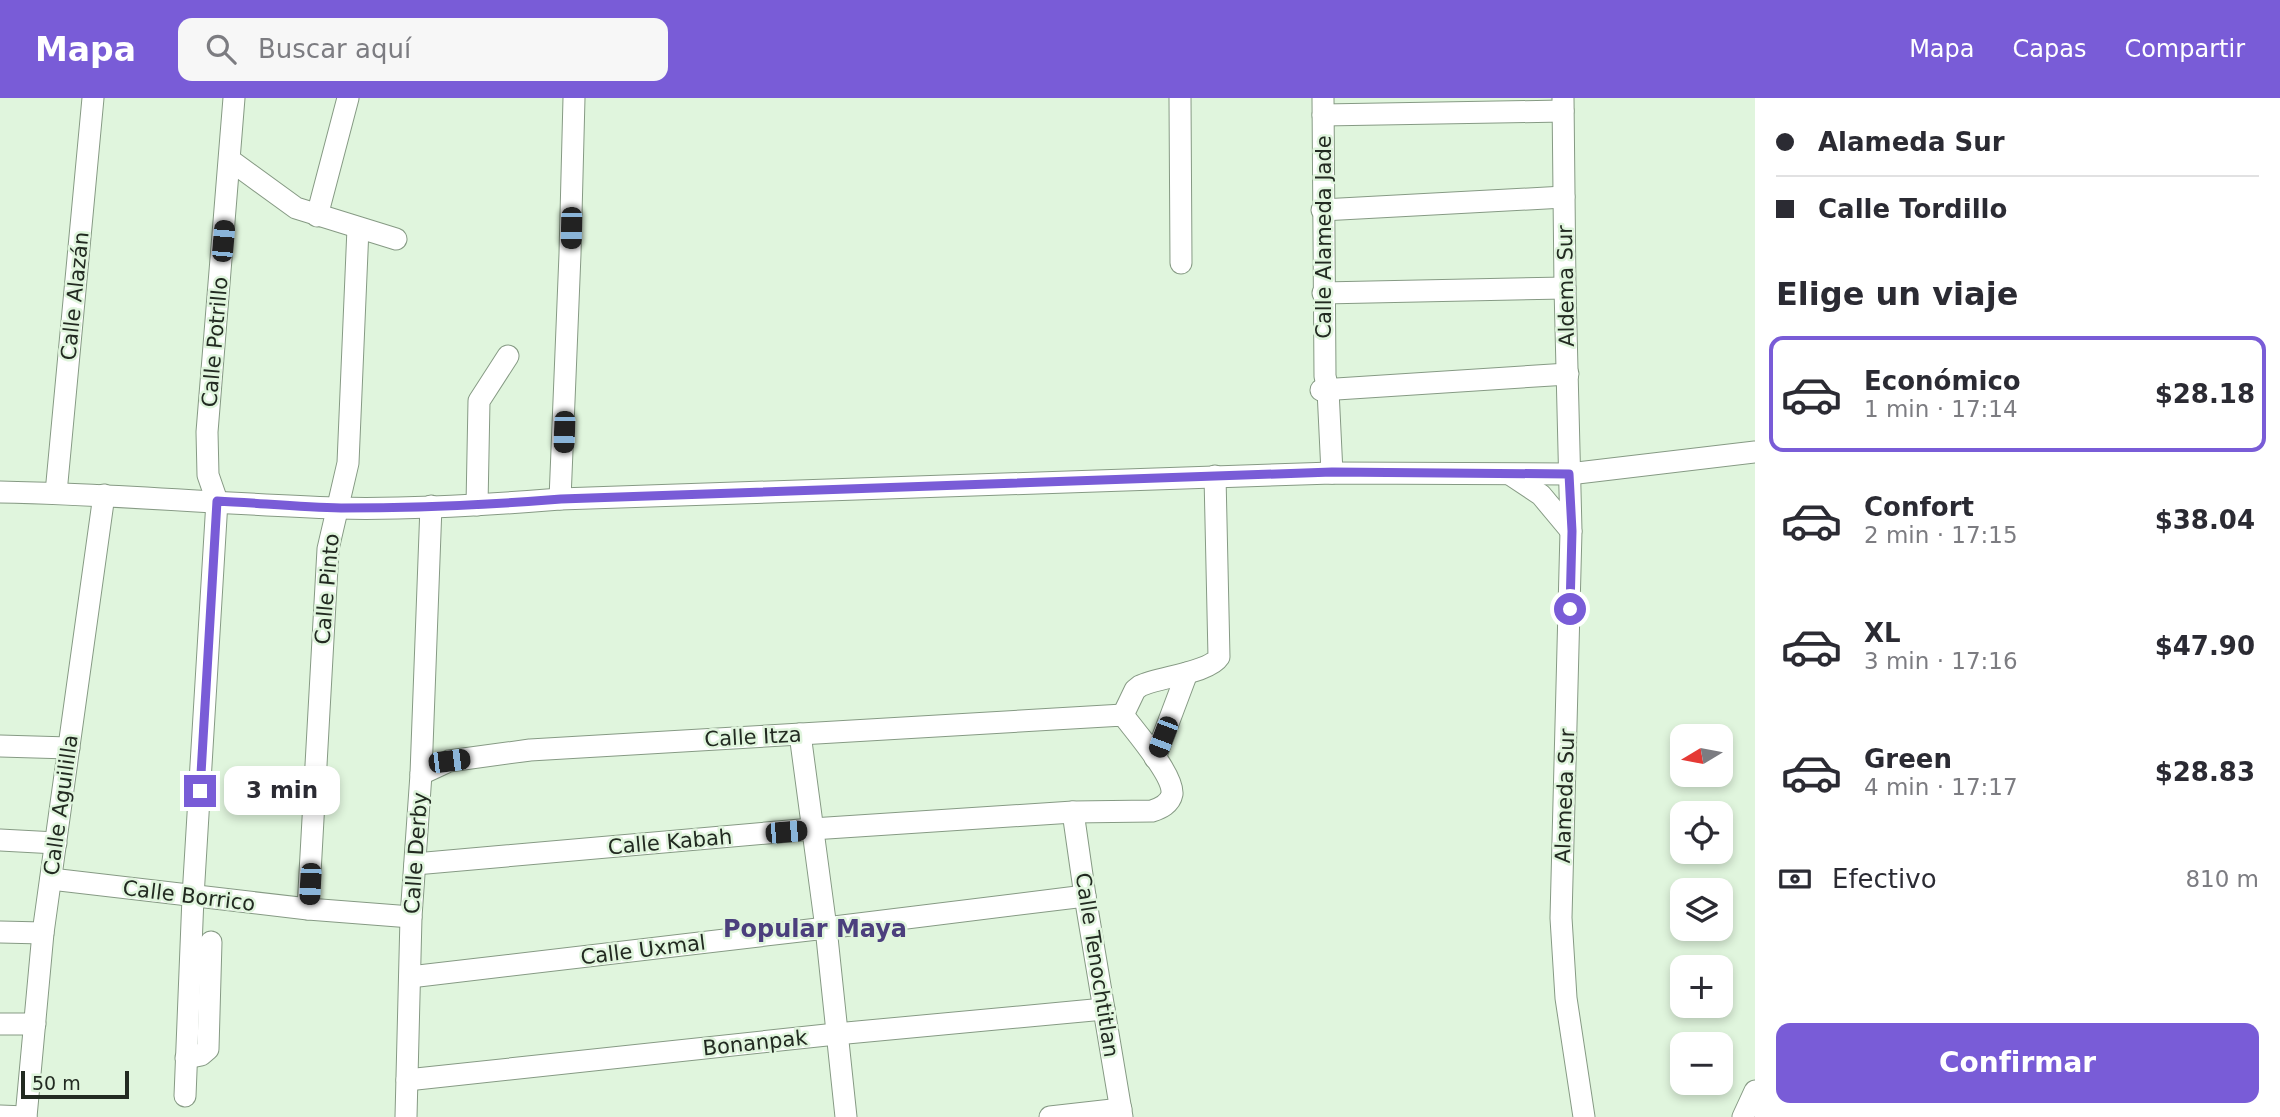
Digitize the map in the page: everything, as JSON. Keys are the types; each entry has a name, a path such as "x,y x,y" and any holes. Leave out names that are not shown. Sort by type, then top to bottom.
{"street":[{"name":"Calle Alazán","path":"55,493 93,98"},
{"name":"Calle Potrillo","path":"185,1096 217,501 208,475 207,432 234,98"},
{"path":"317,216 348,98"},
{"path":"561,499 573,98"},
{"path":"1180,98 1181,263"},
{"path":"1323,106 1563,105"},
{"name":"Aldema Sur","path":"1563,105 1569,474"},
{"name":"Calle Alameda Jade","path":"1323,106 1325,473"},
{"path":"230,160 296,208 396,239"},
{"path":"1322,210 1563,197"},
{"name":"Calle Pinto","path":"308,909 328,549 348,463 358,228"},
{"path":"1324,293 1565,289"},
{"path":"477,505 478,401 508,356"},
{"path":"1325,385 1568,374"},
{"path":"0,492 338,508 477,505 561,499 1215,476 1325,473 1569,474 1755,452"},
{"name":"Alameda Sur","path":"1569,474 1572,531 1561,918 1566,999 1584,1117"},
{"path":"1511,475 1541,495 1572,531"},
{"path":"1154,758 1122,715 1135,690 1140,685 1187,673 1216,662 1220,650 1215,476"},
{"name":"Calle Aguililla","path":"26,1117 43,933 104,495"},
{"name":"Calle Derby","path":"405,1117 411,917 421,774 431,506"},
{"path":"1154,758 1187,673"},
{"name":"Calle Itza","path":"421,774 449,761 530,750 1122,715"},
{"path":"800,734 826,928 846,1117"},
{"path":"0,746 69,748"},
{"name":"Calle Kabah","path":"415,864 813,830 1073,812 1135,812 1164,807 1172,794 1171,785 1154,758"},
{"name":"Calle Tenochtitlan","path":"1073,812 1122,1113"},
{"path":"0,840 56,843"},
{"name":"Calle Borrico","path":"51,879 194,897 411,917"},
{"name":"Calle Uxmal","path":"410,976 1085,896"},
{"path":"0,932 43,933"},
{"path":"186,1058 201,1055 208,1049 211,942"},
{"name":"Bonanpak","path":"407,1080 836,1034 1104,1009"},
{"path":"0,1024 35,1024"},
{"path":"1743,1117 1755,1091"},
{"path":"1050,1117 1122,1113"},
{"path":"0,1116 26,1117"}],"district":[{"name":"Popular Maya","path":"815,929"}],"route":[{"path":"200,791 217,501 338,508 493,505 561,499 1332,472 1569,474 1572,531 1570,609"}]}
